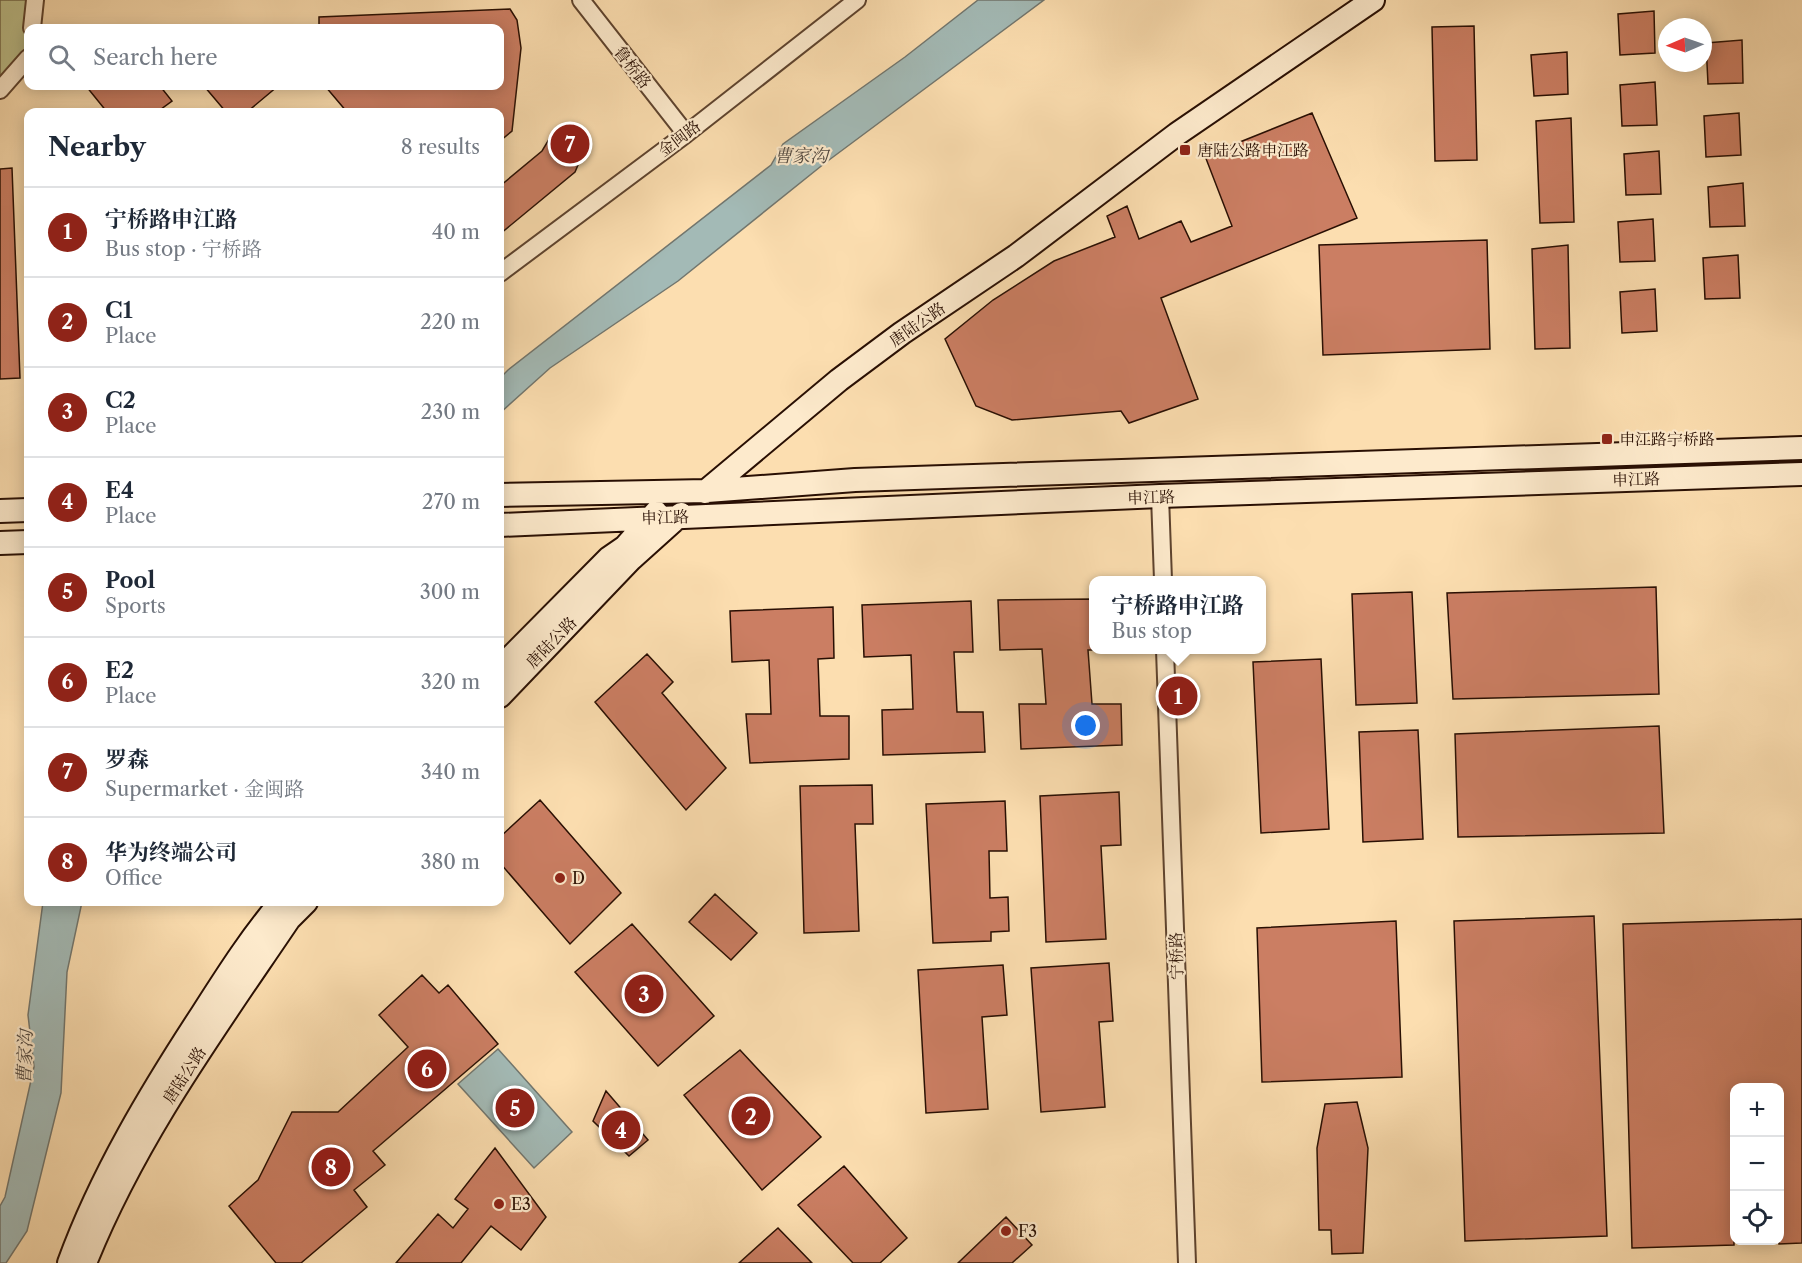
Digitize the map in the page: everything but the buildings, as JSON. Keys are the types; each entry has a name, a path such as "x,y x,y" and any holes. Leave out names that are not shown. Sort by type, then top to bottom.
{"main road":[{"name":"唐陆公路","path":"504,664 609,558 625,547 649,518 678,491 753,440 884,332 1060,209 1195,107 1349,0"},
{"name":"唐陆公路","path":"504,692 631,559 707,491 839,380 902,333 1016,256 1186,128 1373,0"},
{"name":"申江路","path":"504,495 707,491 855,480 1802,448"},
{"name":"申江路","path":"504,525 1160,496 1802,474"},
{"path":"0,512 24,510"},
{"path":"0,543 24,542"},
{"name":"唐陆公路","path":"69,1263 113,1164 174,1056 256,930 277,906"},
{"name":"唐陆公路","path":"85,1263 145,1138 171,1095 289,919 302,906"}],"street":[{"path":"32,24 35,0"},
{"name":"鲁桥路","path":"580,0 686,134"},
{"name":"金闽路","path":"504,270 686,134 857,0"},
{"path":"0,90 24,63"},
{"path":"1160,496 1163,576"},
{"name":"宁桥路","path":"1165,654 1187,1263"}],"green space":[{"path":"0,0 26,0 24,63 0,84"}],"water":[{"name":"曹家沟","path":"978,0 1044,0 825,163 678,281 550,368 504,409 504,374 508,370 771,165 783,144 905,57"},
{"name":"曹家沟","path":"42,906 81,906 67,972 61,1093 27,1231 6,1263 0,1263 0,1206 5,1197 34,1067 28,1015"},
{"path":"498,1049 572,1132 534,1168 458,1084"}],"place":[{"name":"罗森","path":"570,144"},
{"name":"唐陆公路申江路","path":"1185,150"},
{"name":"申江路宁桥路","path":"1607,439"},
{"name":"宁桥路申江路","path":"1178,696"},
{"name":"D","path":"560,878"},
{"name":"C2","path":"644,994"},
{"name":"E2","path":"427,1069"},
{"name":"Pool","path":"515,1108"},
{"name":"C1","path":"751,1116"},
{"name":"E4","path":"621,1130"},
{"name":"华为终端公司","path":"331,1167"},
{"name":"E3","path":"499,1204"},
{"name":"F3","path":"1006,1231"}]}
